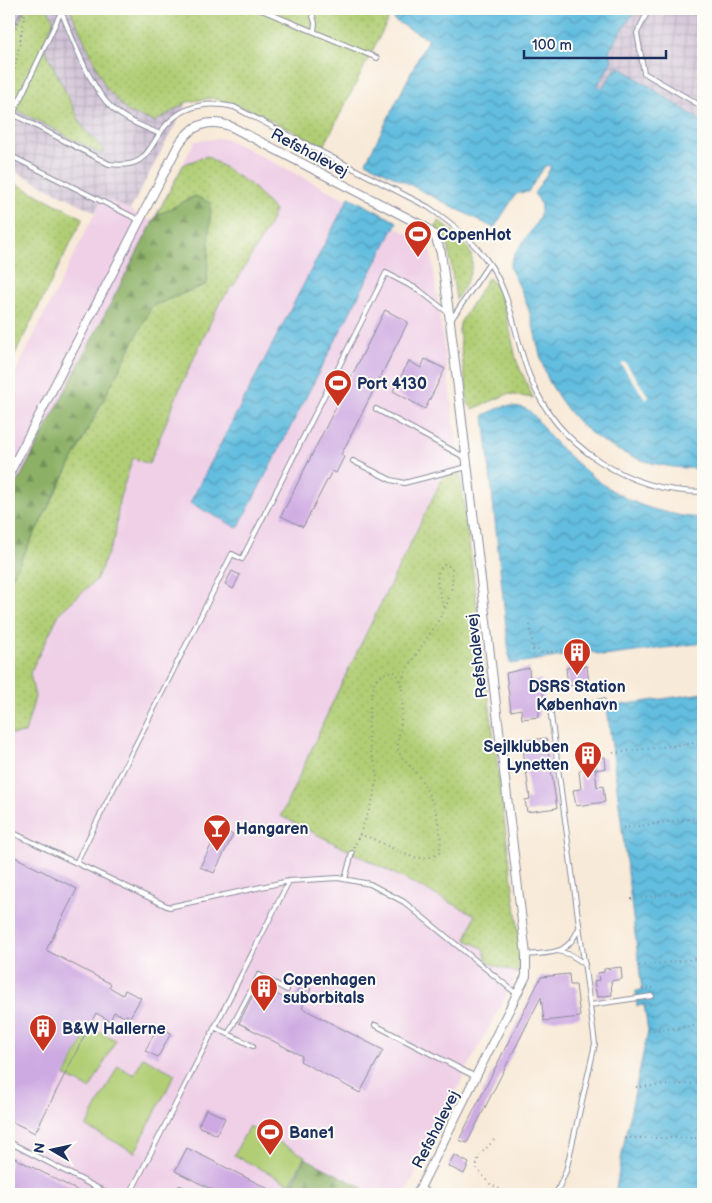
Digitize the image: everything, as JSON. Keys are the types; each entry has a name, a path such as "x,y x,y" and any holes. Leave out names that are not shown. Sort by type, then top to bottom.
{"street":[{"name":"Refshalevej","path":"9,474 185,135 201,124 211,122 222,123 426,227 435,236 441,253 449,313 526,955 526,976 419,1191"}],"lane":[{"path":"259,9 377,58"},
{"path":"311,9 315,23 314,32"},
{"path":"649,9 637,33 644,72 703,108"},
{"path":"61,10 11,113 109,164 121,165 134,163 143,158 171,120 192,108 218,104 234,107 428,206 450,221 468,237 489,264 502,287 514,318 530,377 538,395 556,423 574,442 613,470 638,481 665,489 703,492"},
{"path":"61,10 90,76 106,102 123,116 160,134"},
{"path":"9,155 140,220"},
{"path":"450,322 489,264"},
{"path":"76,863 232,554 242,559 386,274 419,290 449,313"},
{"path":"376,409 466,458"},
{"path":"353,461 391,480 404,483 467,467"},
{"path":"556,1194 566,1171 595,1044 550,708 603,700"},
{"path":"9,831 169,907 289,881 338,878 370,884 404,902 518,994"},
{"path":"345,880 352,853"},
{"path":"130,1194 289,881"},
{"path":"526,955 558,951 566,948 572,942 580,926"},
{"path":"558,951 571,955 585,964"},
{"path":"228,1034 259,975 287,990"},
{"path":"590,1005 652,996"},
{"name":"Refshalevej","path":"375,1025 476,1077"},
{"path":"214,1027 253,1046"},
{"path":"9,1142 109,1194"},
{"path":"177,1194 180,1188 194,1194"},
{"path":"419,1191 432,1194"}],"path":[{"path":"9,41 25,9"},
{"path":"9,99 25,9"},
{"path":"401,681 415,656 435,628 444,609 450,594 453,577 452,568 445,564 437,574 444,609"},
{"path":"530,625 534,656"},
{"path":"533,649 540,653 592,646"},
{"path":"572,648 576,654"},
{"path":"352,853 359,835 375,794 377,773 370,747 372,692 376,679 387,672 396,672 401,681 402,709 398,748 403,760 414,770 434,805 442,843 439,853 431,858 422,858 402,853 367,836 359,835"},
{"path":"613,753 703,742"},
{"path":"623,828 703,818"},
{"path":"631,899 703,890"},
{"path":"640,966 703,958"},
{"path":"642,989 654,988"},
{"path":"644,1006 654,1004"},
{"path":"648,1031 703,1025"},
{"path":"636,1087 703,1082"},
{"path":"625,1138 703,1138"},
{"path":"494,1140 479,1156 476,1168 492,1185 510,1194"},
{"path":"615,1193 635,1194"}],"shaded area":[{"path":"9,9 70,9 106,88 155,122 187,102 130,210 104,198 95,212 9,168"},
{"path":"636,9 703,9 703,122 618,66 602,88 597,87 608,51"},
{"path":"225,138 342,197 430,246 521,957 518,973 466,1071 405,1194 9,1194 9,385 104,198 152,221 195,141"}],"green space":[{"path":"25,9 48,9 54,21 43,45 83,128 103,149 102,154 9,106 9,42"},
{"path":"70,9 390,9 388,20 324,146 248,109 212,98 187,102 155,122 128,112 106,88"},
{"path":"207,156 251,185 275,211 268,227 234,285 220,302 180,388 149,464 133,458 119,500 115,537 96,580 60,612 30,673 35,697 25,733 9,735 9,583 152,306 207,284 195,196 156,216 184,164"},
{"path":"9,180 83,218 9,366"},
{"path":"195,196 211,203 207,284 152,306 9,583 9,499 156,216"},
{"path":"439,221 461,239 471,255 470,274 456,299 448,246 436,226"},
{"path":"488,278 494,283 499,292 507,316 517,362 533,398 508,394 473,409 468,404 459,331 460,323"},
{"path":"460,473 519,936 521,957 518,973 488,963 483,948 466,940 475,915 281,816 336,695 443,477"},
{"path":"90,1027 116,1040 90,1089 65,1076"},
{"path":"143,1057 175,1074 135,1152 86,1127 118,1066 134,1075"},
{"name":"Bane1","path":"249,1126 305,1156 290,1184 234,1155"},
{"path":"305,1158 363,1188 360,1194 287,1194"}],"water":[{"path":"398,9 636,9 609,50 612,60 597,87 602,88 618,66 703,122 703,468 682,468 641,460 604,442 587,430 573,416 549,382 528,307 510,268 512,259 541,212 540,203 534,194 550,169 550,165 545,166 528,192 518,193 514,197 494,228 366,162 428,39 394,20"},
{"path":"349,197 397,222 238,528 190,503"},
{"path":"504,406 521,407 529,411 551,438 577,463 590,475 619,495 651,509 682,516 703,517 703,643 604,656 592,652 510,664 484,415"},
{"path":"703,693 703,1194 615,1194 648,1031 644,1005 637,1006 636,991 642,990 607,707"}],"pier":[{"path":"625,362 649,397 646,400 621,364"}],"building":[{"path":"9,9 22,9 9,36"},
{"path":"385,310 408,322 341,455 344,457 336,473 332,471 303,527 281,516"},
{"path":"425,359 445,369 425,409 393,391 409,361 421,368"},
{"path":"232,571 240,575 233,589 225,584"},
{"name":"DSRS Station København","path":"587,666 589,684 568,686 566,668"},
{"path":"529,668 530,681 541,680 545,707 539,707 539,717 522,719 521,709 511,711 506,673"},
{"path":"546,738 557,808 527,812 525,800 530,799 522,741"},
{"path":"605,757 606,768 596,770 595,758"},
{"name":"Sejlklubben Lynetten","path":"586,762 595,769 597,787 603,786 605,802 576,806 573,790 581,789 579,772"},
{"path":"220,828 233,835 214,873 200,867"},
{"name":"B&W Hallerne","path":"9,854 77,889 46,950 111,984 109,987 123,995 125,990 141,998 130,1017 114,1012 110,1021 96,1013 35,1133 9,1120"},
{"path":"621,967 622,979 611,981 612,995 597,997 594,981 599,980 598,973 604,972 604,969"},
{"path":"569,974 570,985 576,985 580,1017 544,1021 541,997 467,1143 459,1140 541,977"},
{"path":"301,984 311,989 302,1008 383,1050 360,1093 300,1061 302,1056 239,1023 258,985 292,1002"},
{"path":"158,1026 171,1033 158,1057 145,1051"},
{"path":"206,1109 225,1118 217,1135 198,1126"},
{"path":"187,1148 279,1194 221,1194 175,1171"},
{"path":"9,1155 84,1194 9,1194"},
{"path":"454,1155 469,1163 464,1174 448,1166"}],"place":[{"name":"CopenHot","path":"418,258"},
{"name":"Port 4130","path":"338,407"},
{"name":"DSRS Station København","path":"577,676"},
{"name":"Sejlklubben Lynetten","path":"588,779"},
{"name":"Hangaren","path":"217,852"},
{"name":"Copenhagen suborbitals","path":"264,1012"},
{"name":"B&W Hallerne","path":"43,1052"},
{"name":"Bane1","path":"270,1156"}]}
